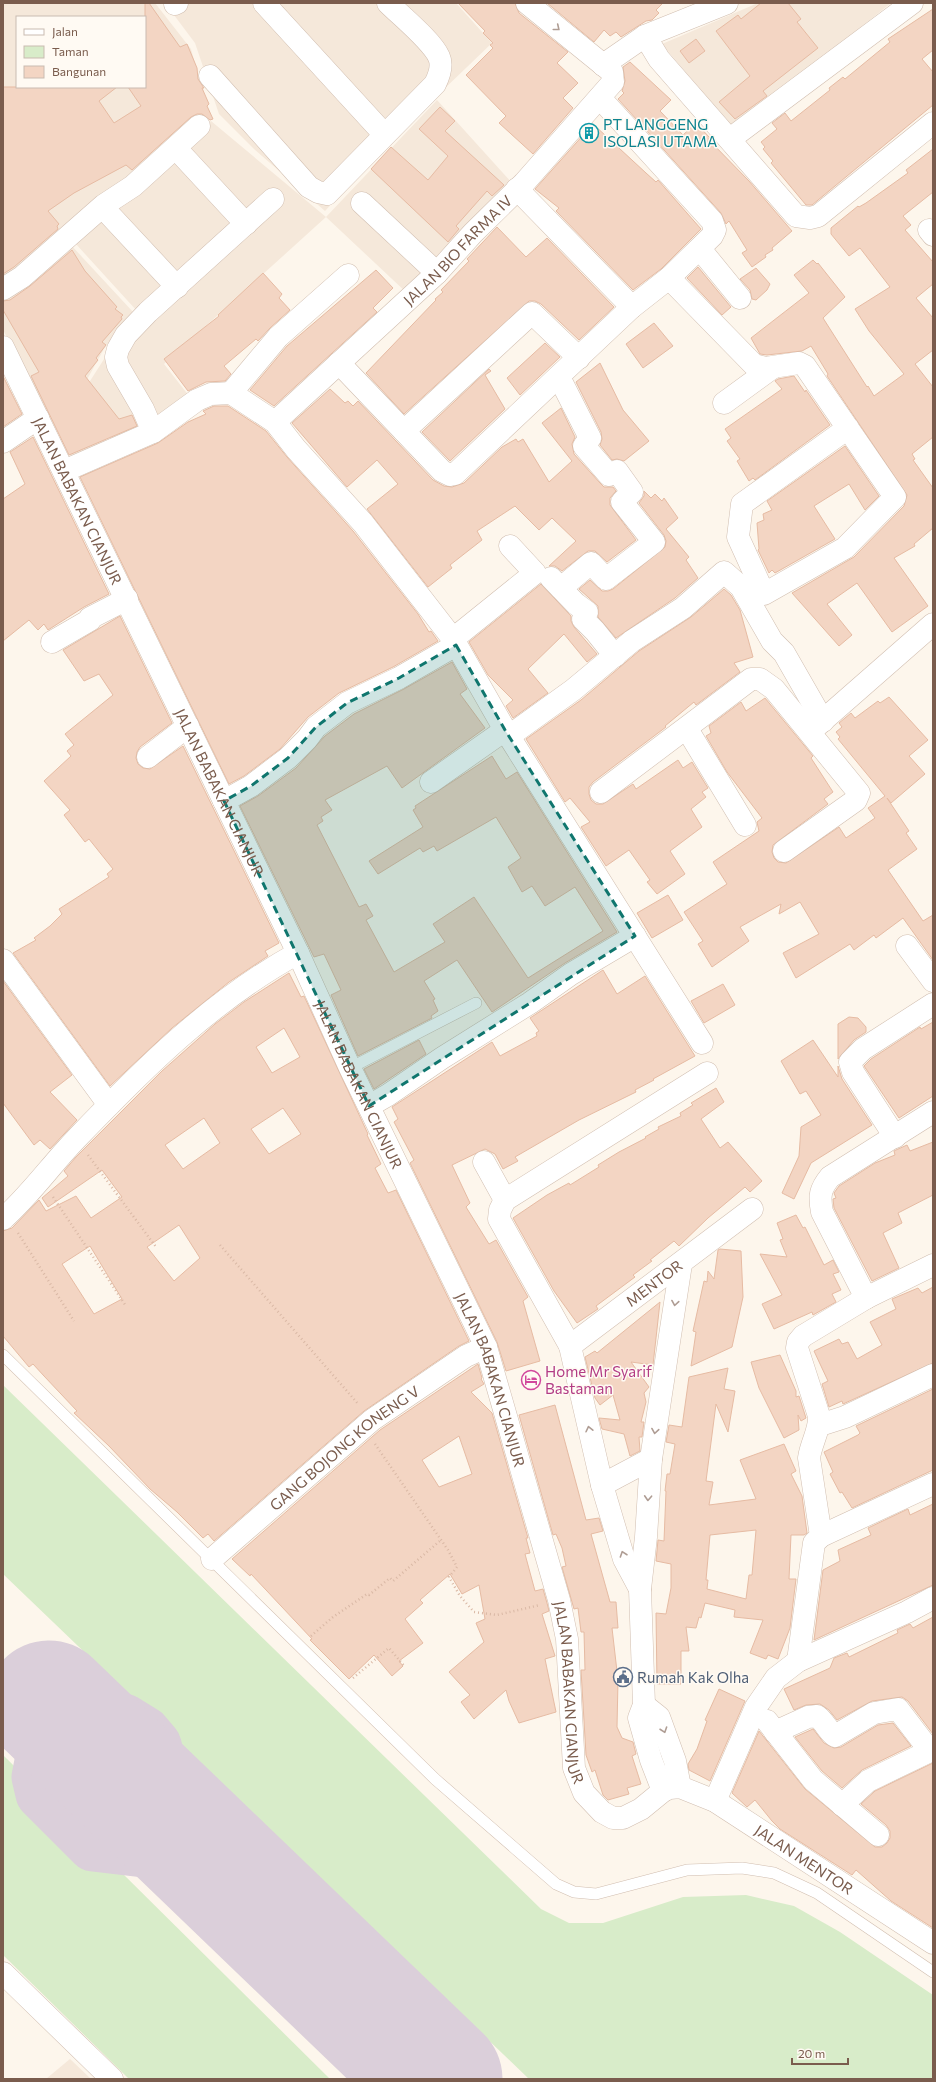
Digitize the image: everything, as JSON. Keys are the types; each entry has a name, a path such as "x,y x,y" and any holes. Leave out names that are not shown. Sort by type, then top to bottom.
{"street":[{"path":"264,3 384,134"},
{"path":"210,76 309,187 318,192 327,194 384,134 435,84 440,74 439,57 426,40 388,3"},
{"path":"527,3 603,65 645,36 727,3"},
{"path":"730,138 912,3"},
{"path":"645,36 659,59 730,138 796,216 810,218 818,216 933,123"},
{"name":"JALAN BIO FARMA IV","path":"275,422 437,273 473,233 517,189 600,98 612,82 612,72 603,65"},
{"path":"339,363 442,471 450,475 455,474 632,307 669,278 712,236 716,230 712,221 600,98"},
{"path":"3,289 22,277 104,205 132,186 199,126"},
{"path":"183,156 246,224"},
{"path":"517,189 632,307"},
{"path":"153,432 143,409 118,366 116,357 118,349 126,335 273,199"},
{"path":"362,203 437,273"},
{"path":"108,213 177,287"},
{"path":"700,248 740,298"},
{"path":"231,393 278,337 348,275"},
{"path":"669,278 754,364 766,368 802,364 848,428 895,497 845,548 764,594 738,537 742,504 848,428"},
{"path":"404,431 532,313 579,358"},
{"name":"JALAN BABAKAN CIANJUR","path":"3,347 298,953 350,1068 486,1347 552,1602 567,1639 574,1768 584,1793 602,1812 613,1818 623,1818 662,1795"},
{"path":"724,403 772,368"},
{"path":"559,377 590,438 584,446 609,475 617,471 632,492 622,502 654,542 606,579 591,563 561,588"},
{"path":"64,471 153,432 197,400 211,394 231,393 275,422 302,455 363,523 455,642 507,733 702,1043"},
{"path":"3,442 38,418"},
{"path":"510,546 535,573"},
{"path":"224,801 251,786 288,758 307,739 316,726 347,703 399,678 455,642 535,573 543,570 576,604 587,612 583,619 595,630 615,656"},
{"path":"431,782 574,690 632,641 683,608 724,572 741,587 772,641 784,653 817,727 857,789 858,798 784,851"},
{"path":"52,642 90,620 90,618 127,600"},
{"path":"817,727 933,624"},
{"path":"601,792 687,729 751,679 767,682 817,727"},
{"path":"148,757 188,726"},
{"path":"687,729 744,825"},
{"path":"369,1106 530,1003 571,974 635,936"},
{"path":"907,946 933,981"},
{"path":"5,1218 41,1180 76,1139 167,1046 256,978 298,953"},
{"path":"3,960 109,1105"},
{"path":"895,1137 853,1072 850,1062 863,1049 933,1004"},
{"path":"570,1346 499,1220 500,1210 505,1200 707,1073"},
{"path":"866,1298 822,1212 819,1199 820,1192 830,1177 933,1112"},
{"path":"484,1162 505,1200"},
{"path":"680,1264 752,1209"},
{"name":"MENTOR","path":"640,1589 624,1559 602,1485 570,1346 680,1264"},
{"name":"MENTOR","path":"662,1795 639,1718 644,1705 640,1589 646,1537 651,1459 680,1264"},
{"path":"821,1536 809,1458 810,1446 820,1425 819,1416 797,1348 798,1342 803,1336 866,1298 933,1265"},
{"name":"GANG BOJONG KONENG V","path":"212,1559 225,1550 296,1485 368,1423 466,1356 486,1347"},
{"path":"820,1425 845,1417 933,1375"},
{"path":"602,1485 651,1459"},
{"path":"798,1661 814,1543 821,1536 933,1484"},
{"path":"715,1801 756,1707 776,1678 798,1661 907,1612 933,1598"},
{"path":"756,1707 813,1780 878,1835"},
{"path":"775,1732 808,1717 817,1716 824,1721 829,1731 835,1736 874,1713 898,1709 931,1750 868,1781 842,1805"},
{"name":"JALAN MENTOR","path":"662,1795 715,1801 933,1943"},
{"path":"3,1973 112,2079"}],"lane":[{"path":"350,1068 476,1003"},
{"path":"3,1355 436,1779 556,1884 574,1892 596,1894 687,1870 742,1868 774,1873 817,1893 933,1972"}],"path":[{"path":"76,1139 156,1247"},
{"path":"41,1180 126,1306"},
{"path":"5,1218 74,1321"},
{"path":"220,1245 368,1423 457,1567 449,1577 460,1596 474,1612 498,1615 552,1602"},
{"path":"300,1646 333,1617 367,1594 369,1595 390,1578 393,1581 441,1540"},
{"path":"342,1687 389,1648 405,1667"}],"highlighted area":[{"path":"456,645 505,730 635,936 369,1106 224,801 251,786 288,758 316,727 347,703 399,678"}],"shaded area":[{"path":"3,3 155,3 191,49 209,115 70,244 133,312 105,347 79,394 107,444 72,458 3,330"},
{"path":"165,3 456,3 492,43 391,140 325,211 254,149 219,114 195,43"},
{"path":"758,3 891,3 733,129 662,44"},
{"path":"437,100 512,183 408,294 326,217"},
{"path":"211,121 326,217 164,364 193,401 113,442 83,392 137,311 75,243"},
{"path":"70,2059 91,2079 46,2079"}],"green space":[{"path":"3,1385 541,1909 569,1923 603,1923 683,1897 746,1895 794,1906 840,1932 933,1995 933,2079 529,2079 3,1574"},
{"path":"3,1755 330,2079 129,2079 3,1955"}],"building":[{"path":"145,3 149,3 180,47 187,44 197,68 198,79 204,88 202,88 209,104 207,106 213,119 210,120 202,114 197,114 191,117 132,170 126,165 74,193 48,211 59,224 57,226 58,229 14,267 3,274 3,87 116,88 99,101 114,123 141,106 129,88 146,88"},
{"path":"458,3 515,3 519,13 568,52 557,63 578,83 563,98 573,108 533,154 499,123 506,116 466,75 493,48 490,45 493,43 483,33 485,31"},
{"path":"547,3 663,3 656,10 659,13 652,20 646,21 621,37 616,32 610,36 604,30 594,42"},
{"path":"761,3 788,3 801,19 797,22 818,48 763,91 767,96 735,119 719,102 750,76 716,31 738,15 741,19"},
{"path":"933,9 933,50 922,59 933,72 933,105 812,205 806,205 771,163 773,161 763,149 765,147 761,142 777,129 772,123 785,113 791,121 830,90 829,88 843,77 845,79 890,42 888,39"},
{"path":"696,39 705,51 689,63 680,51"},
{"path":"630,62 671,100 660,111 683,135 696,123 710,138 708,139 749,181 792,231 772,248 773,250 765,255 766,257 752,267 742,253 747,250 729,221 726,224 721,213 618,99 624,93 622,91 625,81 623,67"},
{"path":"440,107 455,121 445,131 504,185 492,196 487,191 456,226 459,229 448,242 371,169 391,147 428,180 448,156 419,129"},
{"path":"593,124 656,182 658,180 701,229 661,269 633,290 556,211 559,208 535,189"},
{"path":"933,149 933,192 903,216 911,225 905,230 933,262 933,284 916,298 933,318 933,350 915,364 933,387 933,437 912,454 915,459 913,460 933,488 933,528 914,544 915,546 894,558 928,606 892,632 857,583 827,604 852,635 839,646 792,593 854,557 904,506 907,495 827,376 828,374 811,346 802,351 767,355 760,354 751,338 809,293 794,275 813,260 817,264 818,263 845,297 823,318 874,396 904,374 869,331 855,309 890,287 860,248 849,256 831,234 831,228 858,206 859,207 866,203 908,173 906,170"},
{"path":"497,227 526,257 547,238 614,307 579,340 541,304 535,301 529,301 404,414 366,373 436,300 435,299 443,292 441,290 469,261 467,259"},
{"path":"72,250 85,271 117,307 115,309 123,315 121,317 122,319 102,342 106,345 96,358 98,360 85,376 119,419 132,415 137,426 69,455 31,376 39,372 3,310 3,301 10,300 30,286"},
{"path":"698,267 731,307 722,315 687,278"},
{"path":"756,268 770,284 767,290 756,300 752,299 750,290 740,279"},
{"path":"376,270 393,288 373,308 377,312 274,406 250,390 287,346"},
{"path":"263,273 282,294 279,298 290,310 258,341 256,339 224,366 231,374 225,381 206,382 188,391 164,359 219,316 218,315"},
{"path":"654,323 673,346 643,368 626,344"},
{"path":"545,343 560,357 520,395 507,378"},
{"path":"600,363 623,410 649,441 624,461 617,459 612,460 600,445 602,439 601,432 576,382"},
{"path":"489,369 491,371 485,375 505,409 450,461 422,432"},
{"path":"3,376 22,414 3,427"},
{"path":"794,376 805,392 806,390 830,425 755,480 753,478 749,481 737,461 740,459 727,441 731,438 725,429 782,389 775,381"},
{"path":"330,389 345,403 348,401 353,406 358,401 433,480 444,486 452,487 464,483 502,447 516,439 518,442 523,439 549,482 572,461 542,423 561,408 575,437 572,444 574,454 604,487 613,487 616,491 610,498 610,505 636,540 607,562 595,551 588,551 562,571 555,566 549,566 576,541 552,518 539,530 515,506 477,531 482,540 450,565 452,568 428,587 367,509 398,484 377,460 347,487 292,423"},
{"path":"214,406 228,406 266,431 287,457 353,531 418,614 429,632 431,631 438,641 393,667 339,693 308,717 280,749 244,776 229,784 80,477 158,443 188,422 206,414 203,411"},
{"path":"33,437 109,594 84,607 48,630 44,624 38,630 29,620 3,641 3,499 25,484 10,452"},
{"path":"845,446 879,496 865,510 849,484 814,506 835,539 775,573 772,570 769,573 758,550 757,523 764,520 763,514 772,510 767,501"},
{"path":"644,491 651,498 655,494 662,501 664,498 678,518 666,529 689,557 686,560 698,578 675,598 616,638 598,617 598,606 579,589 590,580 602,591 613,589 665,547 666,541 664,535 639,503 644,496"},
{"path":"541,584 571,616 571,621 574,627 597,654 587,662 564,634 528,669 548,693 513,718 506,706 513,700 488,675 469,642"},
{"path":"724,589 731,595 740,610 753,657 734,663 740,672 696,705 694,702 665,726 666,727 593,782 589,787 591,800 596,804 603,804 633,784 636,789 678,760 683,768 692,762 708,788 702,792 706,797 691,809 702,827 670,851 685,874 657,894 647,882 650,880 629,850 606,866 581,827 590,822 570,798 565,802 526,739 581,700 639,651 691,617"},
{"path":"120,616 172,723 140,747 136,758 138,764 143,768 150,769 183,746 279,943 265,951 268,956 229,982 172,1028 110,1086 13,953 36,940 34,938 50,926 62,914 59,909 109,877 107,874 113,869 89,839 85,842 64,815 70,810 44,781 71,756 67,751 74,745 65,734 113,695 99,674 84,681 63,650"},
{"path":"452,662 467,689 460,694 485,728 402,788 387,766 325,800 332,810 321,817 323,821 317,825 359,907 366,904 373,916 366,920 394,972 445,942 433,924 474,897 528,978 603,931 575,887 545,906 532,886 522,892 508,867 521,858 496,817 437,851 434,846 423,852 420,848 378,874 369,861 423,827 413,810 416,808 415,806 492,756 506,779 517,772 617,932 565,963 492,1012 457,960 424,981 435,999 433,1000 438,1011 431,1016 432,1018 358,1056 331,995 341,990 324,954 314,957 240,806 258,796 296,768 325,736 354,714 404,689"},
{"path":"889,697 928,740 909,756 925,774 891,803 887,798 909,831 906,833 917,849 888,870 923,921 933,915 933,960 903,918 876,938 874,935 854,950 850,944 796,978 783,953 819,934 800,902 779,914 781,904 740,927 749,941 712,967 698,944 703,941 684,912 727,884 713,862 759,831 757,822 762,818 727,772 706,736 711,733 709,726 741,702 746,711 765,698 813,756 811,758 833,792 824,799 828,804 773,845 772,852 774,858 778,862 786,863 839,827 846,838 875,818 868,808 885,796 838,739 840,737 836,732 842,727 839,723 851,713 855,718 878,701 880,703"},
{"path":"668,895 683,920 652,938 637,913"},
{"path":"603,970 617,994 645,976 695,1056 653,1079 654,1080 635,1090 636,1092 579,1120 515,1157 518,1161 503,1169 495,1154 485,1149 452,1165 470,1203 466,1207 489,1244 496,1240 528,1297 523,1301 540,1361 506,1371 497,1342 410,1163 414,1160 394,1122 398,1119 392,1107 492,1042 500,1056 537,1036 536,1033 539,1031 530,1018"},
{"path":"289,973 301,997 304,996 368,1134 367,1135 381,1164 375,1168 388,1193 396,1190 469,1341 459,1346 364,1411 214,1541 208,1534 203,1538 177,1512 150,1489 109,1446 74,1413 77,1411 33,1364 29,1367 3,1336 3,1231 12,1228 39,1200 46,1211 76,1196 91,1218 122,1197 102,1170 48,1207 42,1198 68,1176 64,1171 76,1157 162,1071 215,1024 244,1002","holes":["284,1028 300,1057 272,1073 256,1047","283,1108 301,1134 269,1154 251,1129","204,1118 220,1143 183,1169 165,1145","179,1225 200,1258 174,1281 147,1247","90,1246 122,1299 94,1314 62,1264"]},
{"path":"3,981 72,1075 50,1092 77,1120 50,1149 40,1140 34,1145 3,1103"},
{"path":"723,984 735,1005 704,1023 691,1001"},
{"path":"849,1017 858,1018 866,1027 866,1032 854,1040 838,1059 838,1024"},
{"path":"933,1022 933,1096 899,1118 864,1066 871,1059 920,1027 921,1029"},
{"path":"419,1040 426,1054 374,1089 364,1069"},
{"path":"813,1040 838,1077 838,1066 842,1079 872,1125 811,1163 794,1199 782,1193 799,1156 801,1127 821,1115 806,1091 800,1094 781,1061"},
{"path":"716,1088 724,1102 701,1119 720,1148 728,1142 762,1181 750,1192 745,1187 708,1218 679,1246 674,1241 650,1260 652,1261 633,1275 635,1277 596,1306 598,1309 577,1323 554,1291 513,1218 547,1195 569,1183 570,1185 599,1167 598,1165 619,1152 646,1138 645,1137 659,1129 658,1127 681,1116 680,1113 693,1105 691,1103"},
{"path":"933,1142 933,1195 898,1213 902,1223 883,1233 899,1268 872,1281 834,1208 833,1199 836,1198 834,1193 839,1186 875,1163 895,1155 894,1151 907,1145 910,1151"},
{"path":"796,1215 803,1228 805,1227 824,1265 833,1260 839,1272 833,1274 841,1290 832,1294 836,1302 813,1315 812,1312 774,1329 762,1304 782,1295 760,1254 787,1257 780,1240 783,1239 777,1223"},
{"path":"718,1250 741,1251 743,1297 732,1347 691,1366 696,1332 693,1331 704,1281 707,1282 708,1271 714,1279"},
{"path":"933,1287 933,1363 843,1404 842,1401 829,1407 822,1384 828,1381 814,1351 839,1339 842,1344 848,1342 857,1359 882,1345 870,1322 896,1309 892,1299 918,1288 922,1293"},
{"path":"660,1302 653,1365 631,1362 649,1387 644,1393 646,1402 641,1422 644,1422 642,1437 639,1437 640,1451 630,1456 624,1434 602,1429 599,1418 620,1420 613,1395 600,1405 595,1398 585,1357 595,1351 597,1353"},
{"path":"780,1355 796,1391 796,1397 799,1396 806,1418 801,1421 798,1415 799,1430 784,1438 759,1388 751,1362"},
{"path":"478,1364 481,1379 484,1384 471,1392 492,1413 528,1538 526,1538 530,1553 525,1554 535,1591 543,1589 549,1611 542,1614 555,1656 545,1659 556,1712 519,1723 509,1701 506,1690 474,1719 461,1702 470,1695 449,1672 484,1642 476,1623 485,1619 479,1585 462,1594 450,1574 420,1600 423,1603 405,1619 423,1643 399,1661 403,1666 392,1676 374,1655 349,1679 310,1640 312,1639 251,1574 250,1576 232,1559 380,1430","holes":["459,1436 472,1474 439,1487 422,1460"]},
{"path":"728,1368 724,1389 735,1391 728,1432 716,1404 706,1481 713,1482 709,1505 756,1499 740,1460 784,1444 796,1471 791,1474 802,1496 807,1533 804,1535 791,1535 789,1579 796,1579 790,1628 778,1659 768,1655 766,1659 750,1653 763,1620 734,1617 735,1610 705,1603 701,1618 699,1617 696,1628 686,1627 689,1651 681,1651 681,1684 657,1684 656,1613 666,1614 671,1588 671,1564 656,1561 658,1540 664,1541 665,1491 667,1474 670,1474 675,1444 666,1442 669,1425 682,1427 689,1377","holes":["756,1530 752,1575 749,1575 746,1599 707,1589 708,1580 706,1580 710,1535"]},
{"path":"933,1389 933,1470 852,1508 842,1492 840,1493 830,1474 833,1472 824,1452 858,1435 860,1433 856,1426"},
{"path":"555,1405 586,1520 599,1518 603,1531 591,1534 610,1602 616,1602 618,1628 612,1628 618,1680 617,1727 622,1738 633,1742 636,1754 632,1756 641,1784 627,1788 629,1794 608,1800 603,1795 595,1770 592,1772 586,1755 581,1670 585,1670 584,1632 581,1632 578,1608 574,1609 562,1567 566,1566 562,1548 556,1534 553,1535 519,1415"},
{"path":"933,1504 933,1585 814,1640 823,1570 840,1561 838,1550 871,1535 868,1528 908,1509 910,1515"},
{"path":"933,1617 933,1734 908,1701 902,1697 872,1701 837,1720 829,1710 820,1704 806,1705 794,1710 784,1689 830,1668 834,1658 847,1653 849,1657 898,1633 897,1630 910,1624 913,1628"},
{"path":"719,1689 745,1701 710,1781 689,1770 688,1764 697,1749 707,1721 705,1720"},
{"path":"893,1723 911,1746 862,1770 842,1788 822,1771 795,1737 813,1729 824,1743 834,1748 841,1747 878,1725"},
{"path":"759,1731 805,1789 875,1847 882,1847 887,1843 890,1838 890,1831 886,1825 861,1804 875,1791 933,1763 933,1928 891,1901 856,1870 852,1875 780,1829 755,1800 747,1807 732,1793"}],"taxiway":[{"path":"191,1840 165,1808 161,1765 156,1745 145,1732 124,1719 107,1716 86,1717 69,1722 53,1733 43,1746 37,1777 41,1794 93,1846 212,1860"}],"runway":[{"path":"49,1704 439,2079"}],"place":[{"name":"PT LANGGENG ISOLASI UTAMA","path":"589,133"},
{"name":"Home Mr Syarif Bastaman","path":"531,1380"},
{"name":"Rumah Kak Olha","path":"623,1677"}]}
